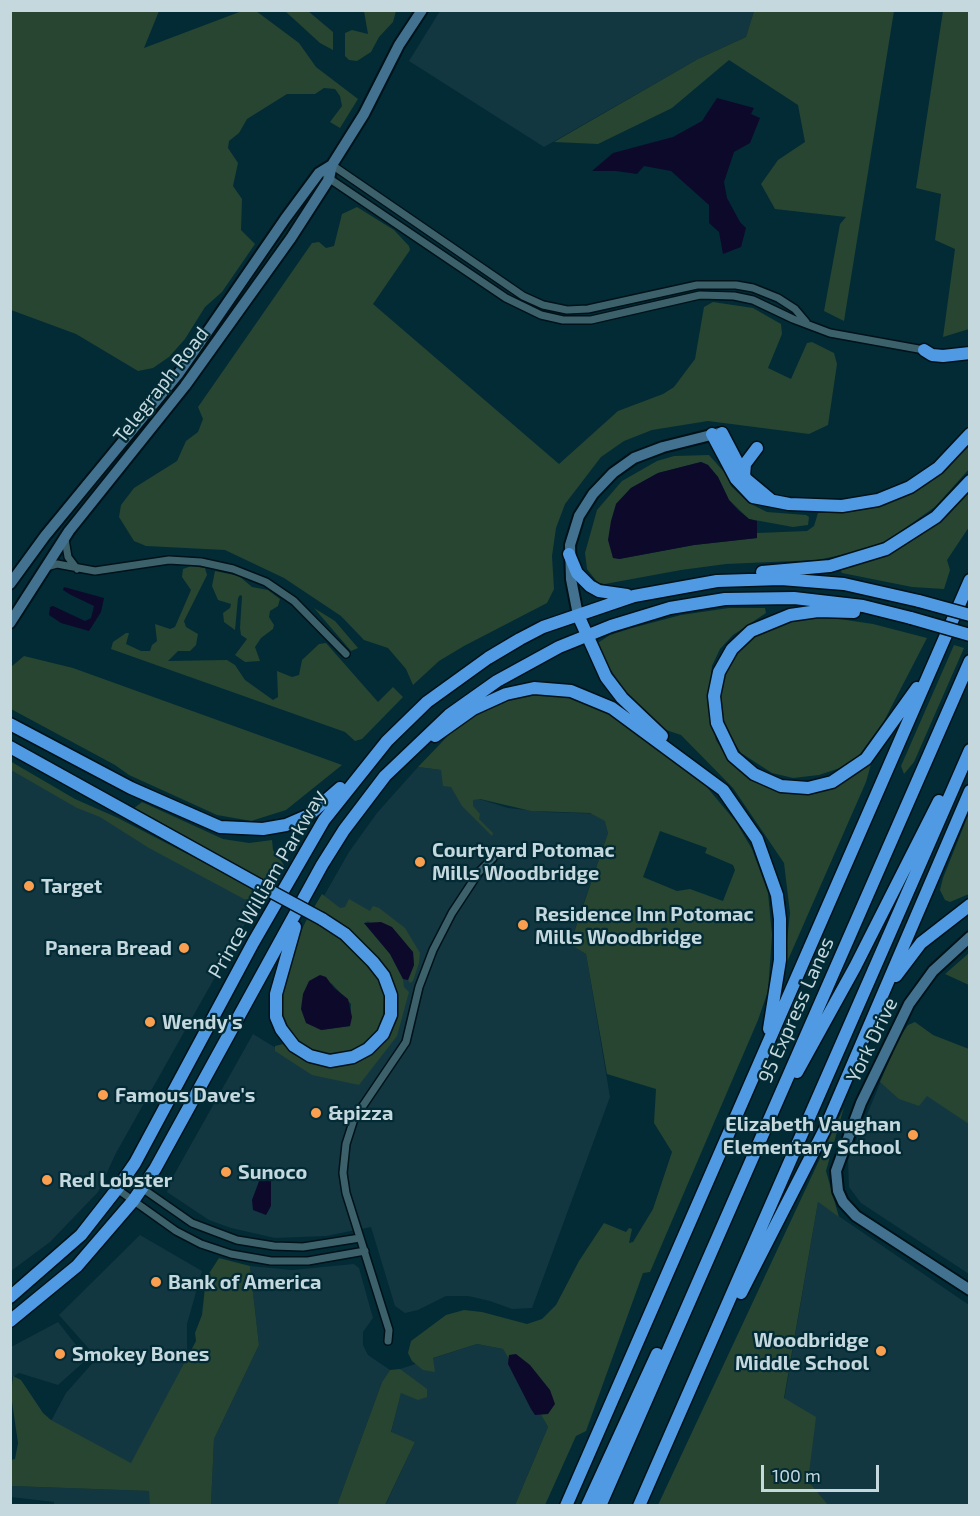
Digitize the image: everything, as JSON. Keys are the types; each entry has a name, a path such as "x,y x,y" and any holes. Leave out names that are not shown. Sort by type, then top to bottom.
{"highway":[{"path":"924,350 969,345"},
{"path":"924,350 932,355 943,356 969,353"},
{"path":"719,439 747,494 761,500 842,506 894,495 938,468 969,434"},
{"path":"719,439 744,476 774,501"},
{"path":"744,476 745,464 757,448"},
{"path":"717,581 759,572 830,566 886,549 920,529 952,501 969,481"},
{"path":"569,554 577,573 590,586 608,593 634,596"},
{"name":"Prince William Parkway","path":"10,1297 81,1234 126,1177 307,849 340,797 387,741 427,702 488,658 543,627 634,596 717,581 781,579 844,584 969,615"},
{"path":"566,1506 969,580"},
{"name":"Prince William Parkway","path":"10,1321 77,1266 142,1189 303,900 344,830 365,800 400,761 450,714 496,681 586,635 670,608 753,598 831,601 911,618 969,635"},
{"path":"911,618 818,611 790,615 751,631 732,649 718,678 715,710 722,736 733,756 744,767 765,780 795,788 832,782 866,759 933,664"},
{"path":"578,615 596,660 613,688 639,716 723,790 747,822 765,857 777,895 780,919 780,960 770,1012 769,1037"},
{"name":"95 Express Lanes","path":"600,1506 969,661"},
{"path":"400,761 473,709 493,698 520,690 555,689 586,695 612,708 703,773"},
{"path":"10,724 131,788 208,823 235,829 275,828 309,815 387,741"},
{"path":"760,1139 855,967 969,741"},
{"path":"10,747 259,885 322,919 345,934 384,976 391,995 391,1015 383,1034 361,1054 341,1060 320,1060 300,1051 287,1038 276,1017 275,1004 281,971 303,900"},
{"path":"639,1506 969,750"},
{"path":"677,1420 706,1368 737,1300 824,1131 969,791"},
{"path":"867,1030 906,960 935,930 969,905"},
{"path":"587,1506 633,1402 703,1268"}],"main road":[{"name":"Telegraph Road","path":"10,585 14,573 179,373 332,165 364,114 399,45 422,10"},
{"name":"Telegraph Road","path":"10,623 64,538 218,342 324,176"},
{"path":"578,615 569,554 573,530 593,494 613,473 646,453 695,441 719,439"},
{"path":"67,509 79,519"},
{"name":"York Drive","path":"969,936 933,971 909,1004 861,1103 836,1171 838,1191 843,1202 856,1216 969,1290"}],"street":[{"path":"332,165 523,296 543,305 567,310 588,309 697,285 726,284 745,286 770,294 795,309 807,322"},
{"path":"324,176 506,298 541,315 563,320 591,320 710,294 753,300 793,319 843,336 924,350"},
{"path":"64,538 68,557 77,569"},
{"path":"45,567 57,564 96,571 169,560 201,562 233,569 266,582 294,601 346,654"},
{"path":"388,1341 389,1330 360,1238 343,1173 345,1150 352,1123 406,1042 419,987 433,950 452,913 479,872 493,858"},
{"path":"126,1177 199,1227 250,1243 303,1247 360,1238"},
{"path":"117,1189 192,1239 214,1249 246,1257 308,1262 365,1251"}],"shaded area":[{"path":"440,11 754,11 746,37 698,59 544,147 409,61"},
{"path":"717,98 754,108 751,114 760,118 750,143 734,152 724,182 727,198 740,222 746,228 741,247 723,254 719,232 709,223 709,205 671,171 644,166 637,174 592,171 613,153 673,137 702,121"},
{"path":"701,462 708,465 718,477 729,500 738,510 749,519 757,521 757,538 694,545 619,559 613,558 608,540 616,504 631,488 658,473"},
{"path":"64,587 104,598 101,612 89,631 61,623 49,615 50,607 53,606 85,621 91,618 94,606 63,590"},
{"path":"418,767 441,770 454,786 476,798 508,808 607,814 608,833 570,943 586,954 610,1097 532,1308 512,1309 468,1296 446,1296 418,1310 405,1313 395,1306 371,1227 326,1236 275,1238 231,1228 209,1220 167,1192 170,1182 253,1034 294,1059 320,1070 394,1035 379,954 321,901 349,852 377,813"},
{"path":"10,769 259,899 116,1153 98,1192 50,1242 11,1271"},
{"path":"381,922 392,927 413,952 414,965 408,980 403,979 390,954 364,923"},
{"path":"320,975 326,977 334,988 348,999 352,1017 350,1026 321,1030 306,1023 301,1009 303,994 309,981"},
{"name":"Elizabeth Vaughan Elementary School","path":"899,1038 969,1068 969,1274 861,1203 849,1187 848,1160"},
{"path":"264,1168 271,1174 271,1206 266,1215 253,1210 252,1200"},
{"name":"Woodbridge Middle School","path":"818,1202 969,1305 969,1505 766,1506"},
{"path":"140,1235 202,1271 187,1324 187,1371 137,1466 50,1423 66,1393 97,1358 59,1315"},
{"path":"354,1264 359,1268 373,1318 363,1332 363,1345 368,1355 390,1370 382,1382 337,1505 211,1506 214,1439 259,1345 250,1266 292,1270"},
{"path":"58,1322 87,1359 58,1385 19,1373 11,1378 11,1347"},
{"path":"477,1344 503,1349 548,1427 515,1505 385,1506 415,1442 391,1433 401,1392 400,1369"},
{"path":"516,1354 530,1365 550,1390 555,1404 548,1414 535,1415 531,1409 508,1364 509,1355"},
{"path":"11,1486 150,1491 150,1505 54,1505 54,1502 11,1497"}],"green space":[{"path":"10,11 159,11 144,48 242,11 256,11 299,43 316,67 358,99 340,128 330,122 342,106 340,96 335,89 324,88 315,94 287,94 247,119 239,133 229,141 228,148 238,163 233,186 242,199 241,230 255,244 222,292 205,307 185,339 169,357 153,368 138,371 76,334 11,310"},
{"path":"285,11 308,11 333,32 333,50 320,43"},
{"path":"364,11 396,11 393,22 379,37 371,52 357,61 349,60 345,56 345,33 352,30 368,34"},
{"path":"754,11 894,11 844,321 824,311 840,224 846,217 775,209 761,184 778,160 805,142 798,105 729,60 672,108 598,144 554,142 698,59 746,37"},
{"path":"943,11 970,11 969,329 943,337 955,249 935,240 941,194 916,188"},
{"path":"357,207 394,230 410,250 373,304 559,464 618,411 663,394 674,387 695,359 704,307 713,302 753,308 781,324 782,334 768,368 791,379 807,343 812,342 834,353 837,364 828,425 809,434 708,421 652,430 624,441 601,457 565,504 556,528 552,556 554,589 547,603 439,661 413,685 406,669 388,648 364,640 341,616 284,578 225,550 146,546 134,541 119,517 121,505 134,488 177,461 186,441 198,432 203,419 198,407 312,243 319,242 326,248 334,246 342,214"},
{"path":"969,443 969,469 935,507 888,540 861,551 817,560 726,564 605,584 598,583 587,569 585,553 597,510 622,481 657,461 674,456 709,455 725,473 731,486 749,503 767,512 806,515 809,517 808,525 793,527 749,519 729,500 718,477 708,465 701,462 658,473 631,488 616,504 619,559 694,545 757,538 757,533 807,531 814,526 818,513 846,511 923,487 944,472"},
{"path":"969,487 969,527 947,560 950,570 944,589 912,587 842,573 840,569 896,549 933,525 959,502"},
{"path":"191,566 205,568 207,575 184,621 186,627 198,634 196,645 190,651 178,651 168,661 227,660 235,665 245,680 273,700 278,697 277,671 292,677 299,675 302,660 319,644 326,643 378,702 393,687 403,697 362,739 355,741 345,732 111,649 113,642 129,633 126,644 141,651 150,651 152,645 157,641 155,624 170,629 175,627 191,590 182,577 183,569"},
{"path":"215,571 239,576 252,587 268,590 280,599 278,606 270,611 269,617 274,625 273,629 261,638 255,647 260,661 245,662 235,655 247,639 241,635 240,628 242,596 238,598 235,630 224,622 223,613 230,608 231,604 218,600 212,586"},
{"path":"314,608 335,621 358,648 351,651"},
{"path":"729,608 765,608 766,613 733,635 720,649 712,666 708,706 716,740 727,758 746,776 773,789 840,783 869,762 871,764 866,782 784,969 790,913 784,863 733,788 681,735 663,729 636,705 597,651 596,644 610,635 681,615"},
{"path":"826,617 873,624 927,638 884,721 857,758 840,768 819,775 793,778 772,773 741,753 726,730 719,699 727,665 755,633 798,618"},
{"path":"954,645 964,648 914,762 904,774 901,766"},
{"path":"24,656 73,668 342,765 286,810 251,821 217,815 129,775 115,765 11,709 11,667"},
{"path":"519,693 576,697 613,714 706,786 736,822 752,849 768,893 772,935 768,991 758,1020 650,1272 643,1273 586,1431 576,1436 545,1505 515,1505 548,1427 503,1349 477,1344 433,1358 435,1372 423,1370 412,1361 408,1353 411,1341 446,1315 464,1310 482,1312 527,1324 542,1319 556,1305 579,1261 604,1223 626,1232 629,1228 632,1229 629,1243 633,1242 653,1209 672,1152 654,1123 656,1089 607,1074 586,954 570,944 608,833 605,821 590,813 531,811 480,799 473,800 473,806 480,814 479,819 493,833 492,836 462,806 451,787 443,786 441,770 418,767 463,720","holes":["660,831 707,848 705,853 733,865 735,870 723,901 690,889 677,891 643,877"]},
{"path":"10,761 75,799 118,818 255,889 261,893 262,899 244,899 149,848 100,817 77,808 11,770"},
{"path":"142,802 223,839 249,843 272,840 273,850 284,865 272,887 133,809"},
{"path":"969,813 969,894 950,902 945,900 940,890"},
{"path":"322,894 340,908 345,907 349,899 370,911 373,906 379,908 405,928 420,953 413,981 410,983 408,980 414,965 413,952 368,921 364,923 390,954 403,979 404,987 409,992 397,1036 359,1085 312,1075 275,1051 275,1046 283,1044 292,1053 313,1064 341,1065 389,1028 381,964 354,935 313,909"},
{"path":"308,917 334,932 365,960 377,976 384,996 383,1017 374,1036 363,1047 338,1056 318,1054 299,1045 286,1030 279,1011 290,953","holes":["331,983 351,1004 350,1026 321,1030"]},
{"path":"969,953 969,985 945,974"},
{"path":"915,1022 933,1035 969,1049 969,1124 927,1096 919,1106 899,1099 880,1082 899,1038 908,1025"},
{"path":"844,1107 826,1171 839,1217 818,1202 784,1398 816,1417 808,1481 828,1505 658,1505"},
{"path":"219,1258 250,1266 259,1345 214,1439 211,1505 150,1505 149,1491 11,1486 11,1460 15,1459 18,1443 11,1395 13,1376 21,1380 43,1413 51,1420 131,1463 196,1341 195,1333 202,1315 206,1278"},
{"path":"400,1369 427,1389 427,1397 418,1400 401,1393 391,1432 415,1442 385,1505 337,1505 382,1382 390,1370"}],"place":[{"name":"Courtyard Potomac Mills Woodbridge","path":"420,862"},
{"name":"Target","path":"29,886"},
{"name":"Residence Inn Potomac Mills Woodbridge","path":"523,925"},
{"name":"Panera Bread","path":"184,948"},
{"name":"Wendy's","path":"150,1022"},
{"name":"Famous Dave's","path":"103,1095"},
{"name":"&pizza","path":"316,1113"},
{"name":"Elizabeth Vaughan Elementary School","path":"913,1135"},
{"name":"Sunoco","path":"226,1172"},
{"name":"Red Lobster","path":"47,1180"},
{"name":"Bank of America","path":"156,1282"},
{"name":"Woodbridge Middle School","path":"881,1351"},
{"name":"Smokey Bones","path":"60,1354"}]}
